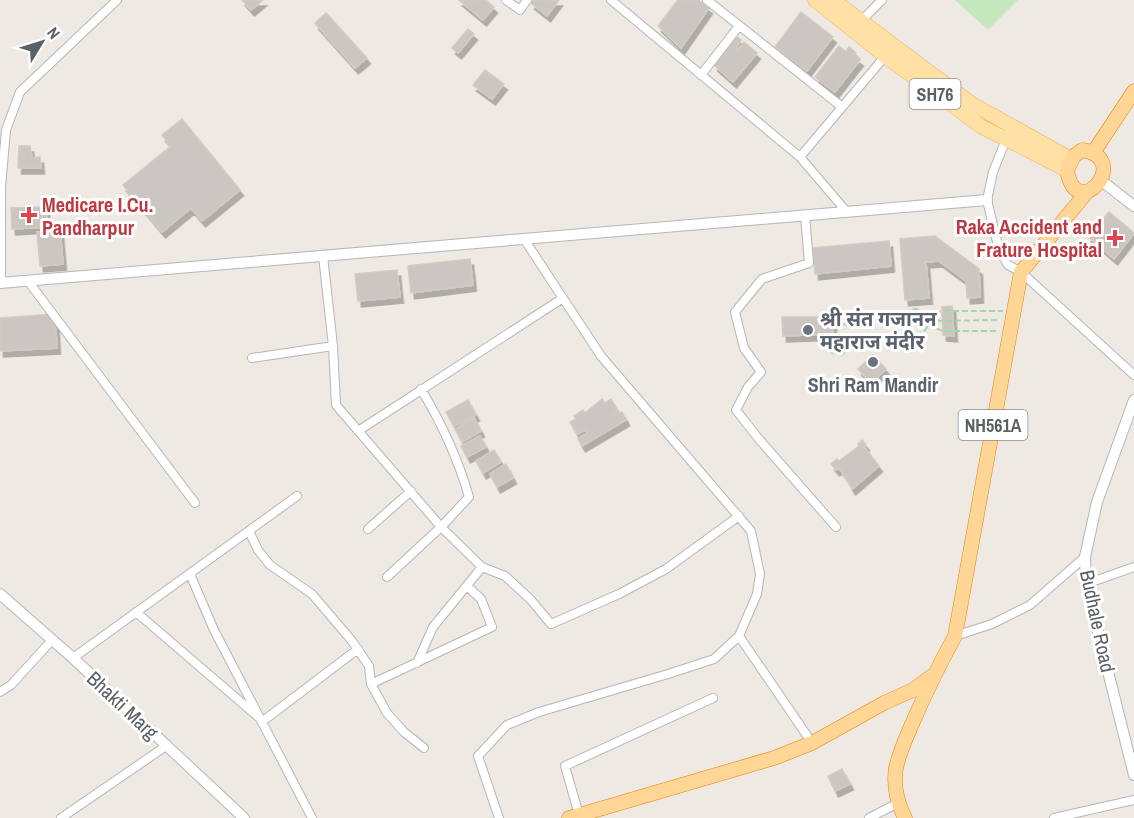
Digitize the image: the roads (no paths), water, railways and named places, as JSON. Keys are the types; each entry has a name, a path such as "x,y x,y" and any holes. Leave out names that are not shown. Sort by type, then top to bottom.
{"highway":[{"path":"1093,153 1134,91"},
{"path":"1087,192 1071,183 1069,164 1078,152 1082,150 1093,153 1103,163 1105,176 1103,182"},
{"name":"NH561A","path":"905,818 898,803 895,786 896,768 903,746 934,675 955,636 1021,272 1087,192 1093,191 1103,182"},
{"path":"574,816 774,758 812,743 884,703 913,690 934,675"}],"main road":[{"name":"SH76","path":"815,0 972,104 1009,133 1069,164"},
{"name":"SH76","path":"833,0 857,26"}],"street":[{"path":"117,0 20,92 6,130 1,187 1,283 987,200"},
{"path":"506,0 520,10 527,0"},
{"path":"611,0 800,157 846,211"},
{"path":"707,0 842,107"},
{"path":"857,26 882,0"},
{"path":"701,75 739,26"},
{"path":"800,157 889,51"},
{"path":"1009,133 993,172 987,200 999,250 1008,265 1021,272 1134,375"},
{"path":"1103,182 1134,206"},
{"path":"805,215 809,264 762,279 735,312 744,348 761,372 748,387 736,410 836,527"},
{"path":"499,818 478,756 507,725 539,711 714,659 739,636 757,594 760,574 751,531 601,356 524,239"},
{"path":"323,256 333,346 336,405 441,526 482,567 505,576 531,600 551,624 619,594 666,568 739,516"},
{"path":"28,281 195,503"},
{"path":"358,431 563,297"},
{"path":"252,358 333,346"},
{"path":"387,577 469,497 462,472 443,426 421,389"},
{"name":"Budhale Road","path":"1134,400 1097,502 1085,556 1086,584 1134,775"},
{"path":"368,529 411,491"},
{"path":"73,658 297,496"},
{"path":"249,531 258,550 270,565 312,594 358,649 369,666 371,684 387,712 404,732 424,748"},
{"path":"955,636 992,624 1030,605 1085,556"},
{"path":"417,663 433,627 482,567"},
{"path":"1086,584 1134,567"},
{"path":"189,574 214,630 312,818"},
{"path":"371,684 492,627 481,599 467,586"},
{"name":"Bhakti Marg","path":"2,599 73,658 244,818"},
{"path":"136,612 263,721"},
{"path":"739,636 812,743"},
{"path":"0,692 11,685 52,640"},
{"path":"263,721 358,649"},
{"path":"574,816 565,766 713,698"},
{"path":"61,818 166,746"},
{"path":"1054,818 1134,800"},
{"path":"869,818 898,803"}],"place":[{"name":"Medicare I.Cu. Pandharpur","path":"29,215"},
{"name":"Raka Accident and Frature Hospital","path":"1115,238"},
{"name":"श्री संंत गजानन महाराज मंदीर","path":"808,330"},
{"name":"Shri Ram Mandir","path":"873,362"}]}
